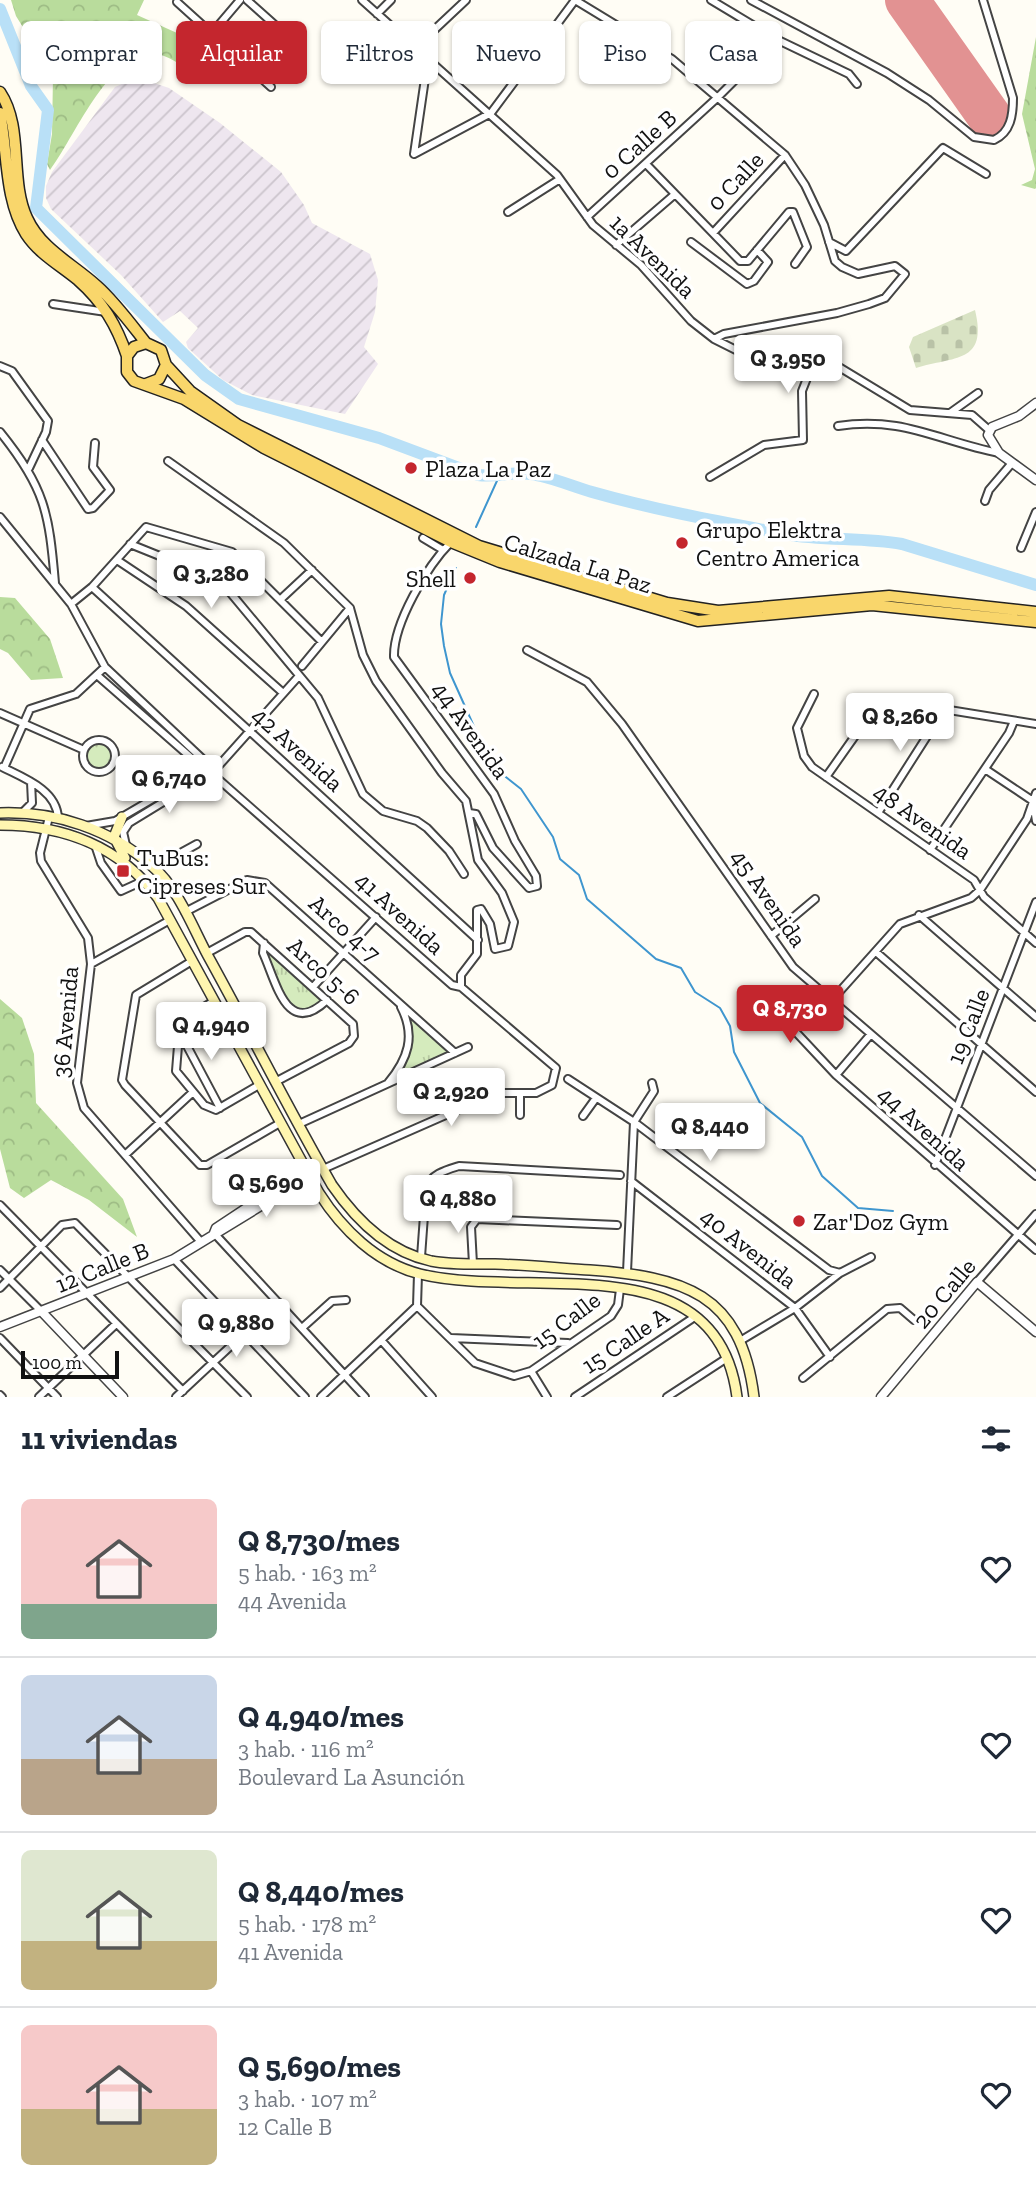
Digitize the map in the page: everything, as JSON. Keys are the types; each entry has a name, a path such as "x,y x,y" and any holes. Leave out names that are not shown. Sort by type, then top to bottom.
{"main road":[{"path":"0,92 9,109 21,196 33,228 46,245 99,288 146,343 161,350 166,365 159,379 146,384 130,377 125,366 127,356 134,347 146,343"},
{"path":"0,113 12,194 23,229 41,252 77,280 108,312 127,356"},
{"name":"Calzada La Paz","path":"166,365 190,391 238,425 469,541 516,558 667,603 718,611 888,596 1036,612"},
{"name":"Calzada La Paz","path":"146,384 184,399 264,448 447,546 698,621 872,605 1036,622"},
{"path":"0,813 22,813 86,826 114,837 155,867 185,912 323,1170 343,1201 363,1224 400,1248 438,1261 627,1272 664,1278 683,1285 702,1296 730,1323 748,1363 754,1396 737,1397 729,1357 715,1333 696,1315 659,1294 601,1287 506,1283 418,1274 390,1262 351,1236 330,1210 307,1172 170,920 145,880 119,851 114,837 122,817"},
{"path":"0,825 45,829 95,843 134,869"},
{"path":"179,938 194,929"},
{"path":"225,1022 240,1013"},
{"path":"270,1103 284,1095"},
{"path":"307,1172 316,1167 312,1149"},
{"path":"437,1277 438,1261"},
{"path":"506,1283 507,1265"},
{"path":"601,1287 602,1271"},
{"path":"715,1333 730,1323"}],"street":[{"path":"222,21 240,0"},
{"path":"247,0 271,21"},
{"name":"1a Avenida","path":"362,0 385,21"},
{"path":"377,14 391,0"},
{"path":"438,26 466,0"},
{"path":"424,84 414,154 491,113 575,0 672,59 785,155 805,185 835,261 858,274 895,266 903,270 903,277 884,298 837,313 724,334 714,339"},
{"path":"711,0 746,21"},
{"path":"751,0 887,73 929,100 964,131 994,140 1006,131 1013,111 1013,98 983,0"},
{"path":"177,2 198,21"},
{"path":"782,42 849,74 857,84"},
{"name":"1a Avenida","path":"438,67 560,179 587,217 641,265 691,321 714,339 757,359 839,367 910,410 972,415 989,430"},
{"path":"268,84 271,87"},
{"name":"0 Calle B","path":"587,217 731,84"},
{"path":"829,242 846,251 943,148 986,174"},
{"name":"0 Calle","path":"713,233 785,155"},
{"path":"646,164 740,261 748,261 789,212 793,212 807,247 795,264"},
{"path":"508,212 560,179"},
{"path":"616,245 674,195"},
{"path":"691,242 747,284 754,281 768,262 757,250"},
{"path":"53,304 108,312"},
{"path":"710,477 764,445 803,440 801,401 813,363"},
{"path":"3,367 45,414 48,425 29,468"},
{"path":"948,414 978,393"},
{"path":"1036,403 1019,416 989,430 989,438 999,453 1036,480"},
{"path":"838,426 873,422 894,425 926,431 974,448 999,453"},
{"path":"0,432 29,468 47,516 55,583"},
{"path":"42,440 84,506 90,509 110,490 93,467 95,443"},
{"name":"44 Avenida","path":"168,461 222,502 263,527 350,608 363,655 376,681 442,774 466,800 478,860 502,893 514,922 508,946 499,950 492,945 486,916 481,909 476,912 478,940"},
{"path":"985,501 989,489 1012,463"},
{"path":"1021,548 1036,512"},
{"path":"0,517 71,604 92,587 146,527 232,552 282,598 322,642"},
{"path":"0,532 10,530"},
{"path":"424,538 447,546"},
{"path":"130,544 218,580 258,624 327,712 363,794 383,811 417,821 427,828 449,851 464,874"},
{"name":"44 Avenida","path":"447,546 401,618 393,642 394,657 494,794 515,841 536,876 537,886 533,890 493,848 476,814 469,813"},
{"path":"117,560 186,606 282,692"},
{"path":"282,598 312,570"},
{"name":"42 Avenida","path":"92,587 478,940"},
{"name":"41 Avenida","path":"71,604 105,667 213,772 452,985 461,987 553,1062 557,1074 547,1089 520,1093"},
{"path":"302,666 350,608"},
{"name":"45 Avenida","path":"527,650 587,682 622,724 793,967 1036,1176"},
{"path":"45,829 54,818 57,807 51,798 31,782 2,768 30,709 76,694 105,667"},
{"path":"98,676 202,770 213,772"},
{"path":"126,845 124,832 129,822 213,772 298,677"},
{"name":"48 Avenida","path":"814,694 797,728 806,761 974,880 980,890 1036,943"},
{"path":"826,777 879,700 1036,724"},
{"path":"878,813 945,708"},
{"path":"0,713 84,750"},
{"path":"930,850 1014,721"},
{"path":"96,740 106,742 113,750 114,761 108,769 93,771 83,760 84,750 96,740"},
{"path":"985,769 1032,801 1036,821"},
{"path":"86,826 122,817 202,770"},
{"path":"22,813 32,803 31,782"},
{"path":"832,1000 900,924 971,898 980,890 1027,819 1036,793"},
{"name":"36 Avenida","path":"45,829 41,849 44,865 88,938 91,964 77,1083 78,1097 84,1108 201,1242"},
{"path":"95,843 101,863 121,891 145,880"},
{"path":"155,867 197,844"},
{"name":"Arco 4-7","path":"185,912 247,880 265,883 455,1053"},
{"path":"771,936 815,899"},
{"name":"19 Calle","path":"936,1165 1036,902"},
{"path":"919,915 1036,1017"},
{"path":"313,987 376,917"},
{"path":"91,964 170,920"},
{"name":"Arco 5-6","path":"207,953 245,932 255,934 353,1024 352,1040 277,1081"},
{"path":"461,987 461,975 477,954 478,940"},
{"path":"264,943 263,953 289,1008 304,1016 327,1000"},
{"path":"876,952 1036,1092"},
{"path":"192,961 141,989 134,1003 122,1080 194,1161 207,1166 280,1123"},
{"name":"44 Avenida","path":"763,998 836,1074 1036,1251"},
{"path":"214,1000 184,1016 178,1029 174,1066 204,1105 220,1108 259,1084"},
{"path":"387,1084 399,1069 409,1048 410,1029 400,1003"},
{"path":"178,1029 220,1108"},
{"path":"836,1074 871,1034"},
{"path":"299,1124 468,1047"},
{"path":"569,1079 634,1122 829,1270 840,1273"},
{"path":"627,1272 634,1122 654,1091 652,1083"},
{"path":"125,1155 192,1092"},
{"path":"323,1170 496,1093 520,1093 520,1115"},
{"path":"583,1116 596,1098"},
{"path":"421,1257 426,1188 429,1180 459,1166 620,1175"},
{"name":"12 Calle B","path":"0,1327 127,1275 174,1259 214,1233 220,1233 307,1172"},
{"name":"40 Avenida","path":"631,1181 796,1308 830,1357"},
{"path":"0,1205 183,1391"},
{"name":"20 Calle","path":"881,1397 1036,1214"},
{"path":"473,1264 471,1227 477,1219 617,1225"},
{"path":"0,1288 70,1222 77,1224 247,1397"},
{"path":"214,1233 365,1397"},
{"path":"740,1341 796,1308 840,1273 871,1257"},
{"path":"174,1259 305,1397"},
{"path":"0,1270 123,1397"},
{"path":"321,1397 417,1306 418,1274"},
{"path":"977,1282 1036,1332"},
{"name":"15 Calle","path":"528,1372 614,1312 620,1289"},
{"path":"302,1328 332,1301 346,1300"},
{"path":"176,1397 278,1302"},
{"path":"417,1306 482,1368 514,1376 528,1372 547,1397"},
{"path":"803,1378 879,1314 897,1307 914,1320"},
{"name":"15 Calle A","path":"575,1397 696,1315"},
{"path":"39,1397 116,1324"},
{"path":"0,1338 57,1397"},
{"path":"451,1338 568,1343"},
{"path":"381,1340 432,1397"},
{"path":"667,1397 729,1357"}],"shaded area":[{"path":"122,84 157,84 169,88 220,123 281,172 304,205 312,223 370,254 378,280 375,312 364,347 378,364 345,414 252,395 223,380 188,348 186,342 198,328 180,311 163,322 121,275 51,209 46,198 46,186 52,172 115,87"}],"green space":[{"path":"11,0 144,0 137,15 150,21 21,21 21,24"},
{"path":"162,26 176,33 176,62 164,56"},
{"path":"1036,37 1035,189 1021,185 1032,180 1035,169 1022,114"},
{"path":"53,84 106,84 50,170 47,164 52,134"},
{"path":"975,310 978,328 977,340 972,349 955,359 916,368 909,347 913,337"},
{"path":"0,597 15,598 50,639 63,678 31,680 8,653 0,649"},
{"path":"98,743 107,747 111,756 107,765 98,769 89,765 85,756 89,747"},
{"path":"266,948 324,999 309,1012 290,1007 265,952"},
{"path":"0,999 22,1018 34,1054 36,1103 123,1199 137,1237 89,1200 51,1180 24,1198 10,1188 0,1149"},
{"path":"408,1012 451,1053 394,1078 401,1071 411,1047"}],"waterway":[{"path":"0,9 31,86 48,110 36,208 205,375 239,399 379,438 478,475 532,474 640,504 761,529 800,536 902,544 1036,585"},
{"path":"476,527 501,472"},
{"path":"456,568 444,595 441,624 444,646 450,673 485,751 502,774 521,789 553,837 560,859 579,875 587,899 656,959 681,968 695,992 720,1008 730,1026 734,1052 760,1103 802,1137 822,1176 858,1208 893,1211"}],"runway":[{"path":"907,0 989,116"}],"place":[{"name":"Plaza La Paz","path":"411,468"},
{"name":"Grupo Elektra Centro America","path":"682,543"},
{"name":"Shell","path":"470,578"},
{"name":"TuBus: Cipreses Sur","path":"123,871"},
{"name":"Zar'Doz Gym","path":"799,1221"}]}
